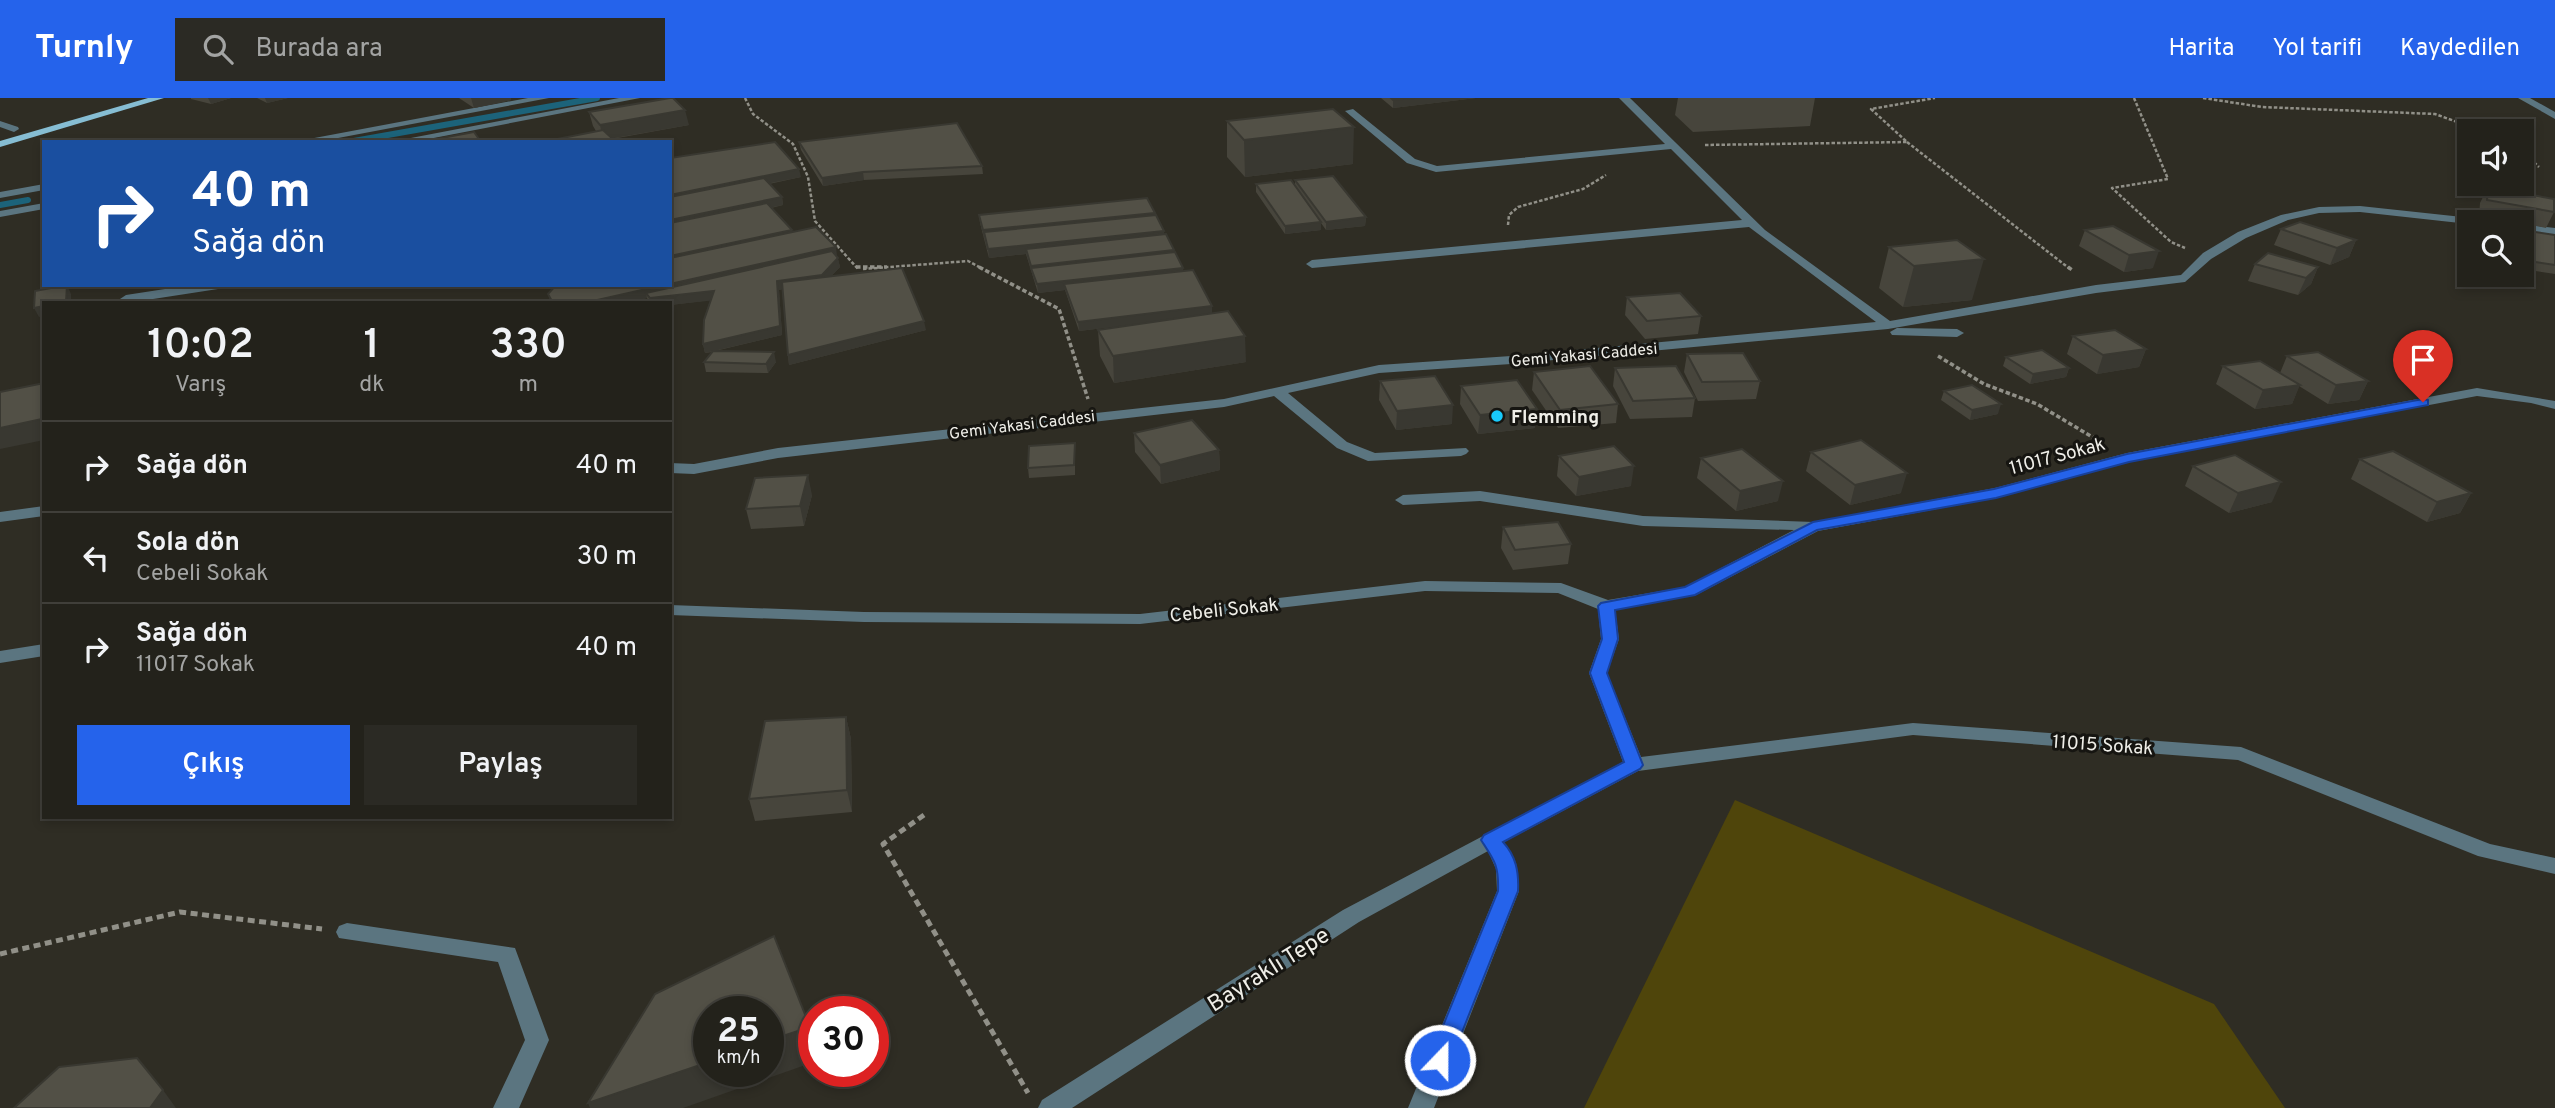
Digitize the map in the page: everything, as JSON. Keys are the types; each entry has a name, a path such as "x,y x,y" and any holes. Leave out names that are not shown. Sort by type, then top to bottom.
{"main road":[{"path":"0,133 121,98"},
{"path":"0,144 159,98"}],"street":[{"path":"309,140 544,98"},
{"path":"406,140 635,98"},
{"path":"1624,98 1751,223 1894,329 1956,332"},
{"path":"2523,98 2555,116"},
{"path":"1350,111 1411,161 1428,168 1444,169 1673,146"},
{"path":"0,124 14,129"},
{"path":"0,195 42,187"},
{"path":"0,215 42,206"},
{"name":"Gemi Yakasi Caddesi","path":"672,468 694,469 778,453 1224,402 1379,369 1511,360 1853,329 1894,329 2096,289 2185,278 2207,256 2242,235 2285,217 2319,210 2360,209 2457,219"},
{"path":"1312,264 1751,223"},
{"path":"2534,229 2555,232"},
{"path":"126,301 206,287"},
{"path":"1276,391 1342,445 1373,458 1461,451"},
{"name":"11017 Sokak","path":"1606,606 1690,591 1813,527 1996,494 2127,458 2477,392 2532,399 2555,405"},
{"path":"1403,499 1480,496 1643,521 1813,527"},
{"path":"0,517 42,511"},
{"name":"Cebeli Sokak","path":"672,610 864,617 1140,619 1425,586 1561,588 1606,606"},
{"path":"1606,606 1610,639 1598,673 1634,765"},
{"path":"0,657 42,650"},
{"name":"11015 Sokak","path":"1634,765 1913,729 2241,754 2486,851 2555,866"},
{"name":"Bayraklı Tepe","path":"1051,1108 1351,916 1634,765"},
{"path":"1421,1108 1508,891 1509,874 1503,854 1491,840"},
{"path":"347,932 507,954 537,1040 506,1108"}],"path":[{"path":"745,98 753,114 793,145 808,177 815,221 858,269 968,261 1059,309 1094,416"},
{"path":"1935,98 1871,109 1906,142 2096,289"},
{"path":"2134,98 2168,179 2112,188 2171,242 2207,256"},
{"path":"2203,98 2262,107 2435,114 2457,122"},
{"path":"1673,146 1906,142"},
{"path":"1506,246 1509,215 1513,211 1583,189 1636,159 1636,150"},
{"path":"2534,162 2539,167"},
{"path":"1894,329 1984,384 2037,404 2127,458"},
{"path":"924,815 883,844 1030,1096"},
{"path":"0,954 180,912 347,932"}],"shaded area":[{"path":"1735,800 2214,1004 2285,1108 1584,1108"}],"building":[{"path":"673,98 685,110 600,125 589,112"},
{"path":"1333,109 1354,127 1244,140 1227,121"},
{"path":"957,123 982,166 863,172 822,178 799,142"},
{"path":"603,130 614,140 552,140"},
{"path":"474,132 480,140 431,140"},
{"path":"775,142 799,169 672,195 672,158"},
{"path":"1333,176 1366,217 1326,222 1295,180"},
{"path":"764,178 782,197 672,220 672,197"},
{"path":"1291,180 1321,222 1285,226 1256,184"},
{"path":"2534,195 2554,199 2554,212 2487,200 2487,196"},
{"path":"1147,198 1155,213 983,230 979,215"},
{"path":"767,203 792,230 672,256 672,223"},
{"path":"1156,215 1164,231 988,249 984,232"},
{"path":"2300,222 2356,240 2337,248 2281,229"},
{"path":"2113,226 2159,251 2129,255 2085,230"},
{"path":"816,227 836,247 672,284 672,258"},
{"path":"2534,232 2555,235 2555,265 2534,262"},
{"path":"1166,234 1174,250 1031,266 1026,249"},
{"path":"1957,240 1984,259 1914,266 1889,247"},
{"path":"832,251 838,258 822,275 777,281 780,326 703,344 704,320 714,291 650,298 646,293"},
{"path":"1175,252 1183,268 1037,284 1031,268"},
{"path":"2268,253 2318,267 2306,278 2255,264"},
{"path":"902,268 924,321 788,355 782,282"},
{"path":"1193,270 1212,306 1078,322 1064,284"},
{"path":"67,287 66,301 42,301 42,306 34,308 35,291"},
{"path":"554,287 655,287 593,301 552,301 548,294"},
{"path":"1680,293 1701,316 1647,321 1627,297"},
{"path":"1228,311 1245,336 1113,356 1098,330"},
{"path":"2115,330 2146,349 2103,355 2073,336"},
{"path":"2042,350 2069,368 2033,374 2006,357"},
{"path":"713,351 774,352 766,364 704,362"},
{"path":"2318,352 2368,381 2336,385 2287,356"},
{"path":"1743,353 1760,381 1702,382 1687,354"},
{"path":"2260,361 2300,385 2263,390 2223,366"},
{"path":"1590,366 1618,404 1560,410 1534,372"},
{"path":"1676,366 1695,398 1633,401 1615,368"},
{"path":"1435,376 1453,405 1397,411 1380,381"},
{"path":"1517,380 1537,409 1480,415 1461,386"},
{"path":"42,383 42,419 0,428 0,392"},
{"path":"1972,385 2001,404 1972,410 1944,391"},
{"path":"1192,420 1219,450 1160,465 1134,433"},
{"path":"1861,440 1907,473 1855,485 1811,452"},
{"path":"1075,443 1074,465 1028,468 1029,446"},
{"path":"1614,446 1634,466 1579,477 1559,456"},
{"path":"1742,449 1783,481 1740,491 1701,458"},
{"path":"2393,451 2471,493 2437,502 2360,459"},
{"path":"2235,455 2281,482 2238,493 2193,466"},
{"path":"808,475 800,506 746,509 755,478"},
{"path":"1558,522 1571,544 1515,550 1503,527"},
{"path":"846,717 847,790 749,799 765,721"},
{"path":"774,936 798,997 798,1031 784,1036 784,996 693,996 693,1067 588,1103 655,994"},
{"path":"137,1058 163,1090 150,1108 14,1108 59,1067"}],"waterway":[{"path":"359,140 597,98"},
{"path":"0,205 28,200"}],"place":[{"name":"Flemming","path":"1497,416"}],"route":[{"path":"1440,1060 1508,891 1509,874 1503,854 1491,840 1634,765 1598,673 1610,639 1606,606 1690,591 1813,527 1996,494 2127,458 2423,402"}]}
